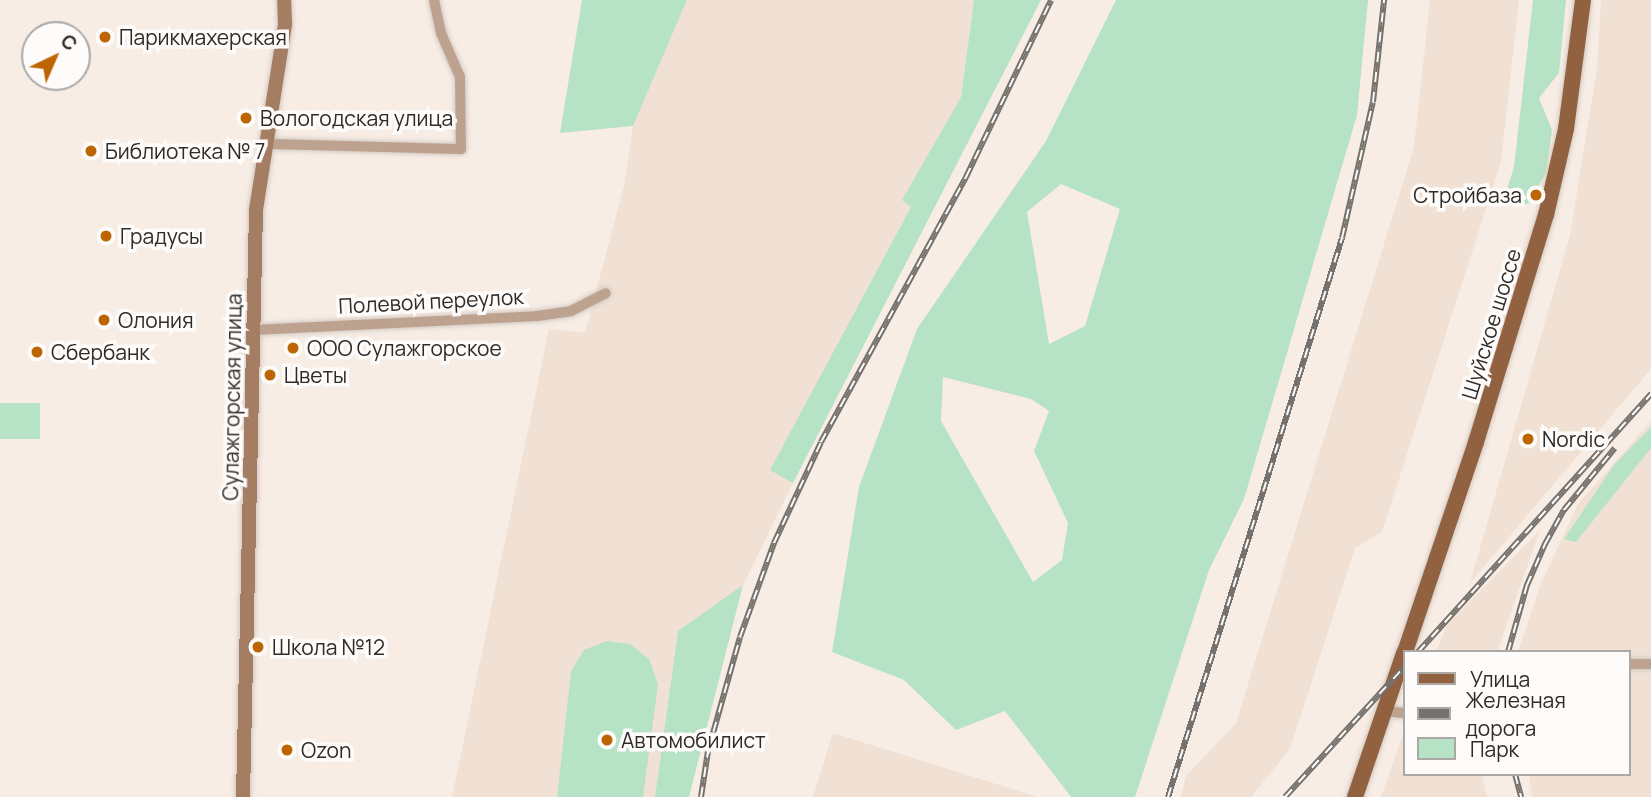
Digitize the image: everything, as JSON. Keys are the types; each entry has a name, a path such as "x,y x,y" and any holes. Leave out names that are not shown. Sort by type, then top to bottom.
{"main road":[{"name":"Сулажгорская улица","path":"243,797 256,210 285,24 284,0"},
{"name":"Шуйское шоссе","path":"1405,650 1533,261 1566,129 1583,0"},
{"name":"Шуйское шоссе","path":"1354,797 1402,658"}],"street":[{"path":"268,144 461,149 460,76 441,33 434,0"},
{"name":"Полевой переулок","path":"253,330 537,316 571,311 606,293"},
{"path":"1630,664 1651,664"},
{"path":"1384,712 1402,713"}],"shaded area":[{"path":"687,0 974,0 961,97 903,200 911,207 771,469 793,483 743,585 678,631 655,797 452,797 549,329 585,333 624,186 633,126"},
{"path":"1430,0 1519,0 1501,162 1382,532 1355,548 1290,749 1251,797 1181,797 1186,776 1236,723 1414,147"},
{"path":"1601,0 1651,0 1651,369 1470,583 1570,235 1597,69"},
{"path":"1651,421 1651,797 1532,797 1529,776 1630,776 1630,650 1519,650 1540,586 1578,504"},
{"path":"1540,530 1498,650 1437,650 1447,625"},
{"path":"833,733 1038,797 813,797"},
{"path":"1402,738 1402,776 1482,776 1487,797 1381,797"}],"green space":[{"path":"582,0 687,0 633,126 560,133"},
{"path":"974,0 1041,0 793,483 770,470 911,207 902,200 961,97"},
{"path":"1116,0 1368,0 1357,115 1244,499 1209,570 1135,797 1071,797 1005,711 956,730 904,680 832,652 859,487 917,329 1046,141","holes":["1061,184 1120,209 1085,326 1049,344 1027,212","943,377 1031,399 1049,411 1034,451 1068,523 1062,560 1033,582 941,421"]},
{"path":"1533,0 1566,0 1559,73 1539,98 1552,130 1546,173 1528,204 1504,199 1514,167"},
{"path":"0,403 40,403 40,439 0,439"},
{"path":"1651,427 1651,448 1576,542 1564,539 1614,465"},
{"path":"743,585 689,797 655,797 678,631"},
{"name":"Автомобилист","path":"607,641 630,644 649,659 658,684 643,797 557,797 571,671 584,650"}],"railway":[{"path":"701,797 708,751 740,637 774,543 821,442 966,177 1051,0"},
{"path":"1168,797 1342,238 1373,102 1384,0"},
{"path":"1420,650 1651,394"},
{"path":"1509,650 1527,585 1545,544 1564,510 1615,448"},
{"path":"1285,797 1402,669"},
{"path":"1516,776 1521,797"}],"place":[{"name":"Парикмахерская","path":"105,37"},
{"name":"Вологодская улица","path":"246,118"},
{"name":"Библиотека № 7","path":"91,151"},
{"name":"Стройбаза","path":"1536,195"},
{"name":"Градусы","path":"106,236"},
{"name":"Олония","path":"104,320"},
{"name":"ООО Сулажгорское","path":"293,348"},
{"name":"Сбербанк","path":"37,352"},
{"name":"Цветы","path":"270,375"},
{"name":"Nordic","path":"1528,439"},
{"name":"Школа №12","path":"258,647"},
{"name":"Автомобилист","path":"607,740"},
{"name":"Ozon","path":"287,750"}]}
